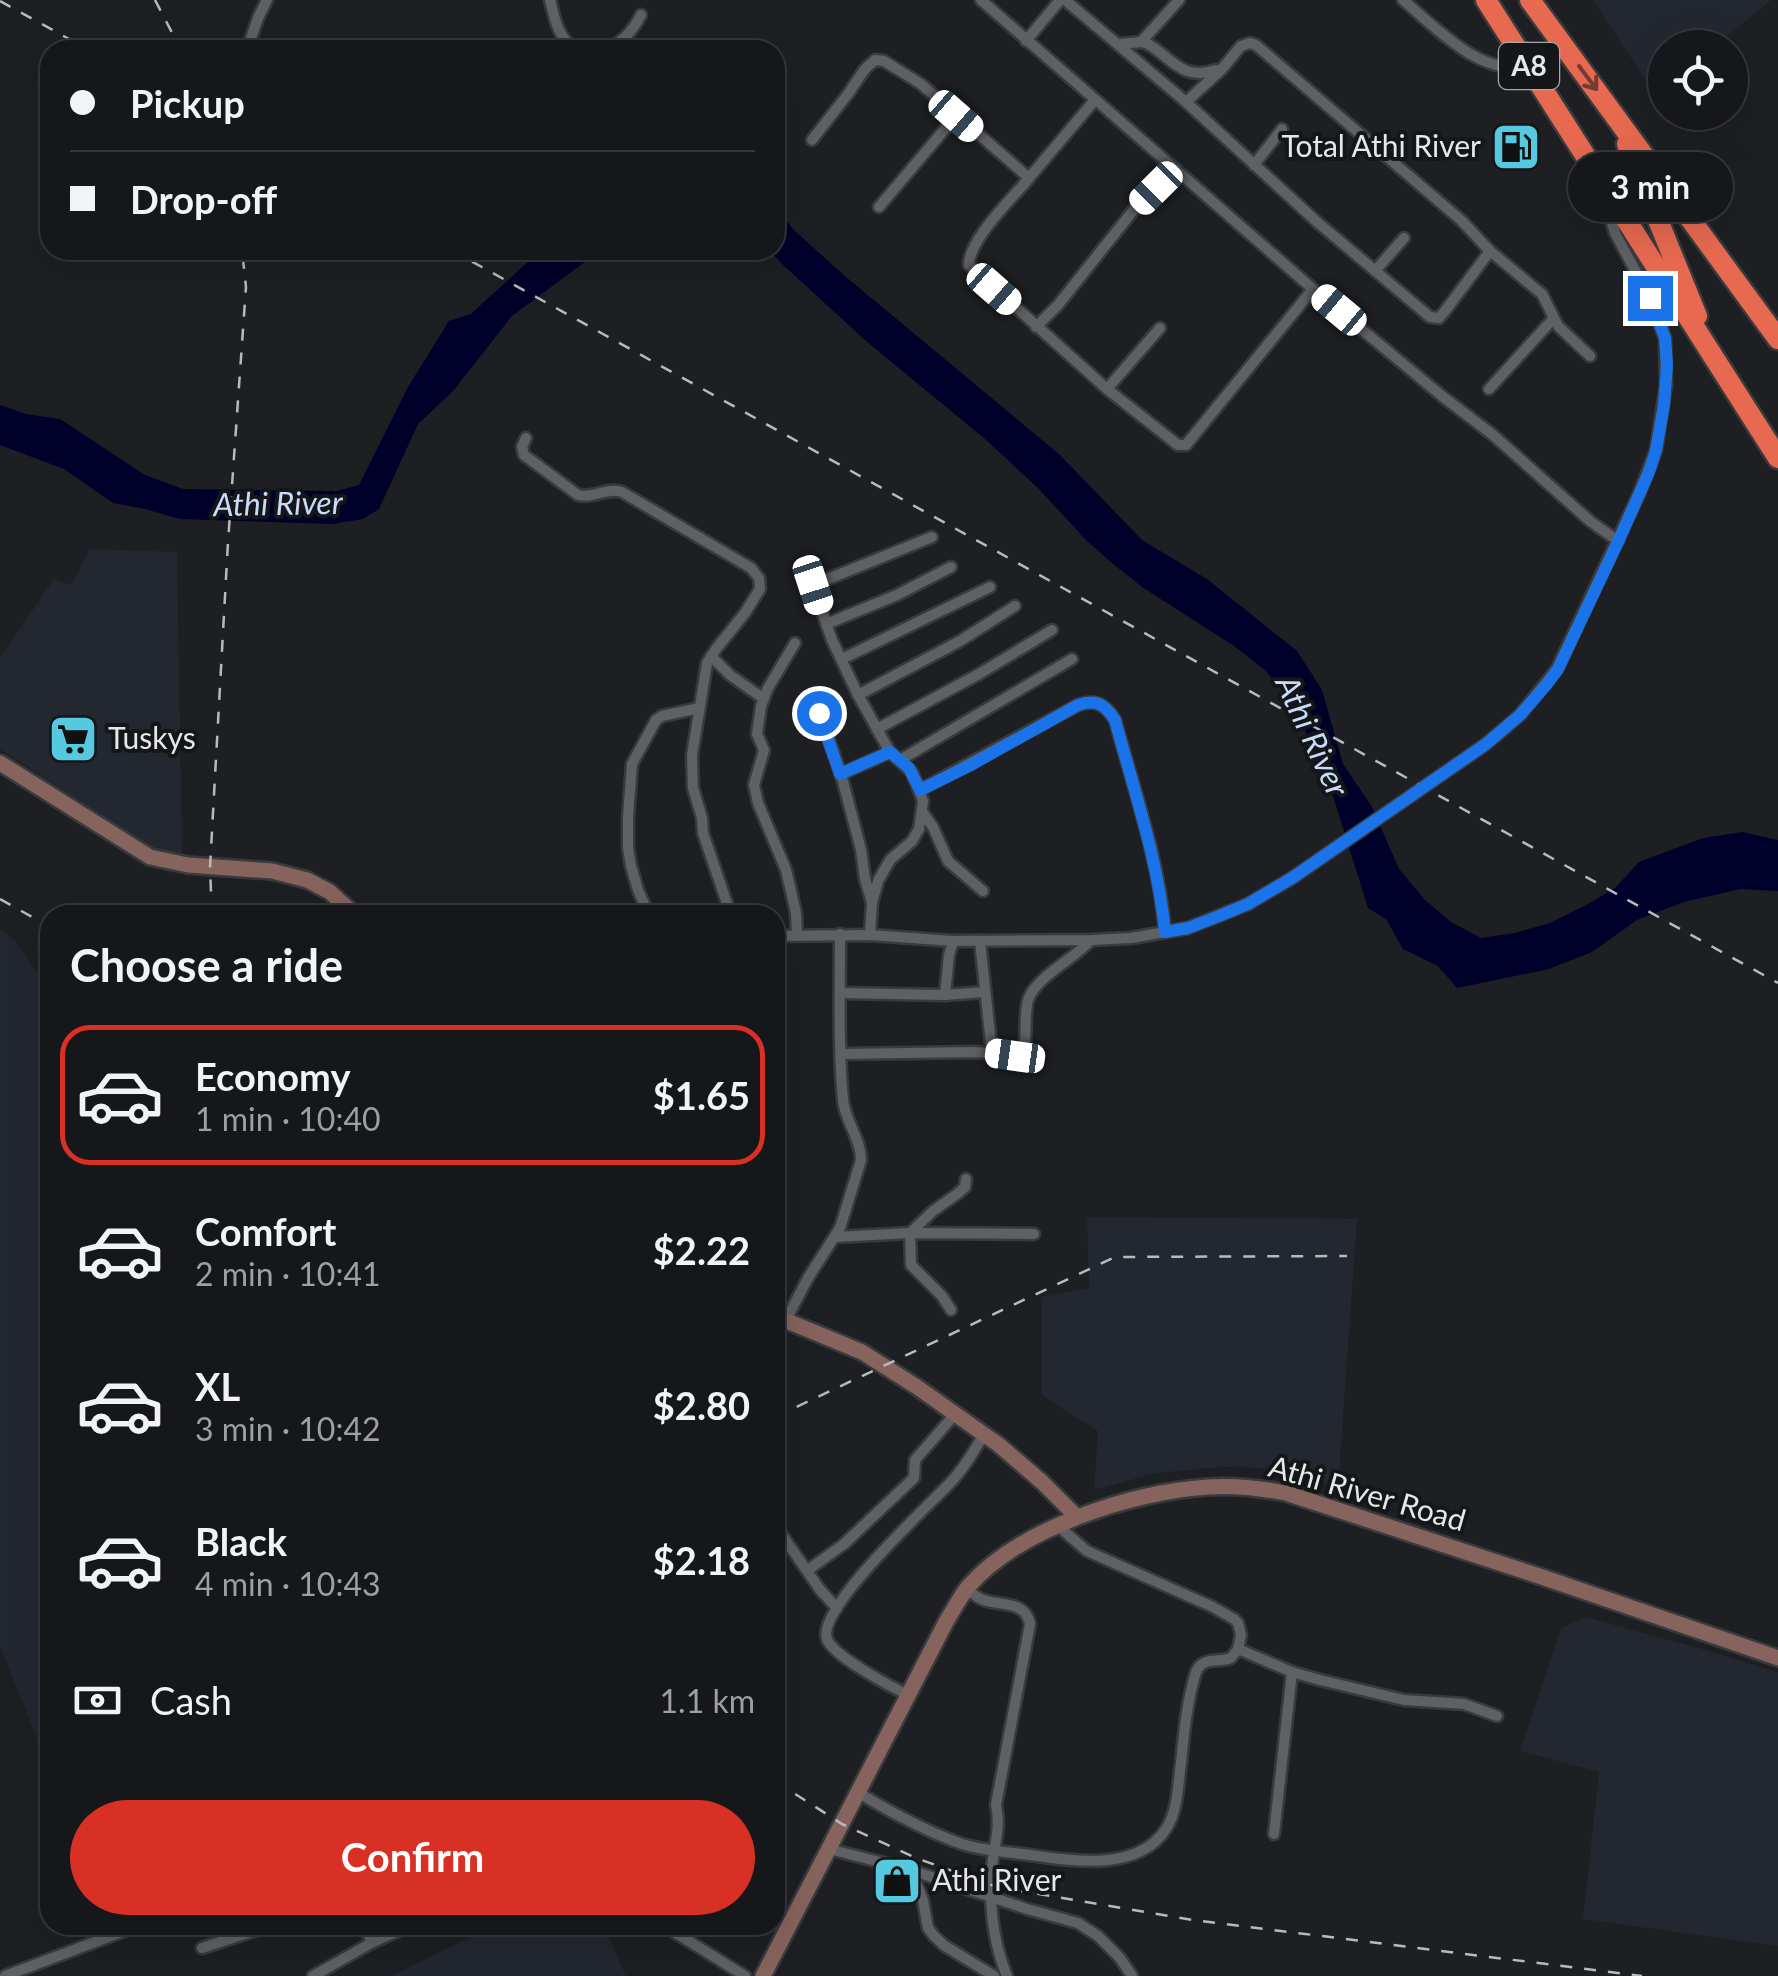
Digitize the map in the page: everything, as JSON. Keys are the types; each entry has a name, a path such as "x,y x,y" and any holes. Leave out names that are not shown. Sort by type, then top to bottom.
{"highway":[{"name":"A8","path":"1486,0 1778,458"},
{"name":"A8","path":"1530,0 1778,338"},
{"path":"1615,114 1716,364"}],"main road":[{"path":"0,763 150,856 188,865 272,871 308,880 344,905"},
{"path":"785,1320 877,1360 956,1413 1042,1482 1077,1518"},
{"name":"Athi River Road","path":"785,1934 966,1588 1010,1553 1058,1526 1140,1498 1191,1488 1235,1487 1286,1493 1778,1658"},
{"name":"Athi River Road","path":"763,1976 784,1935"}],"street":[{"path":"250,40 267,0"},
{"path":"550,0 563,40"},
{"path":"981,0 1313,289 1618,542"},
{"path":"1026,40 1063,0 1120,44 1375,271 1435,319 1490,251"},
{"path":"1141,42 1179,0"},
{"path":"1403,0 1474,58 1504,67 1526,62"},
{"path":"623,40 642,15"},
{"path":"1120,44 1141,42 1152,46 1182,70 1200,73 1222,68"},
{"path":"1186,102 1241,46 1256,45 1542,294 1553,319 1590,356"},
{"path":"812,140 865,68 875,60 884,61 920,84 1029,178"},
{"path":"1094,101 981,236 968,260 973,270 1107,389 1172,442 1186,445 1313,289"},
{"path":"879,207 956,116"},
{"path":"1254,165 1282,128"},
{"path":"1036,327 1136,208 1176,169"},
{"path":"785,935 1091,940 1188,928 1248,904 1292,878 1486,744 1520,715 1558,669 1656,450 1664,405 1665,338 1650,298 1615,234 1612,223 1620,214"},
{"path":"1375,271 1404,238"},
{"path":"1490,389 1553,319"},
{"path":"1107,389 1160,328"},
{"path":"526,438 522,446 524,455 578,495 622,492 756,573 761,582 756,599 712,656 704,675 692,755 693,788 703,833 728,905"},
{"path":"813,585 932,538"},
{"path":"826,624 897,595 951,567"},
{"path":"808,571 826,624 858,695 890,752 912,772 920,790 923,813 919,830 882,874 872,903 870,935"},
{"path":"842,659 990,587"},
{"path":"858,695 960,641 1015,606"},
{"path":"877,729 1052,630"},
{"path":"795,643 764,699 756,730 764,750 755,791 786,870 797,934"},
{"path":"712,656 730,675 764,699"},
{"path":"900,760 1072,660"},
{"path":"920,790 1078,705 1103,705 1115,720 1158,877 1165,932"},
{"path":"645,905 628,848 632,764 656,720 699,708"},
{"path":"819,713 862,850 864,879 872,903"},
{"path":"840,774 890,752"},
{"path":"923,813 948,861 983,891"},
{"path":"785,1311 836,1236 862,1154 843,1105 840,934"},
{"path":"946,994 953,940"},
{"path":"841,1054 1021,1055 1030,994 1091,940"},
{"path":"980,941 992,1053"},
{"path":"840,993 985,992"},
{"path":"951,1310 911,1266 910,1233 933,1210 957,1194 966,1179"},
{"path":"836,1236 1034,1234"},
{"path":"808,1570 844,1544 914,1478 915,1460 956,1413"},
{"path":"909,1695 885,1684 828,1642 826,1629 866,1570 949,1484 984,1434"},
{"path":"859,1793 921,1827 962,1844 994,1851 1102,1861 1132,1854 1155,1841 1167,1828 1198,1667 1208,1660 1231,1658 1241,1634 1238,1623 1087,1551 1058,1526"},
{"path":"785,1538 837,1608"},
{"path":"966,1588 986,1601 1019,1608 1030,1624 996,1805 999,1824 992,1897 999,1957 1007,1976"},
{"path":"1238,1649 1292,1672 1404,1700 1464,1704 1497,1716"},
{"path":"1274,1834 1292,1672"},
{"path":"829,1849 911,1870 1078,1923 1098,1936 1132,1976"},
{"path":"911,1870 923,1900 928,1928 934,1936 994,1976"},
{"path":"5,1976 114,1935"},
{"path":"202,1948 242,1935"},
{"path":"368,1935 373,1942"},
{"path":"313,1976 389,1935"},
{"path":"679,1935 745,1976"}],"shaded area":[{"path":"1593,0 1771,0 1735,30 1648,30 1648,84"},
{"path":"90,549 177,552 182,854 152,849 0,749 0,658 54,579 72,585"},
{"path":"0,929 16,941 40,978 40,1746 0,1646"},
{"path":"1087,1217 1357,1219 1338,1487 1272,1468 1222,1467 1156,1473 1094,1490 1098,1431 1042,1395 1042,1297 1089,1288"},
{"path":"1585,1617 1778,1672 1778,1946 1583,1919 1599,1772 1520,1751 1561,1628"},
{"path":"475,1935 608,1935 626,1976 391,1976"}],"water":[{"path":"785,220 846,277 1060,455 1142,540 1207,579 1297,651 1322,690 1343,764 1372,807 1399,869 1425,900 1451,922 1481,938 1550,923 1615,888 1639,862 1703,838 1743,832 1778,840 1778,891 1740,889 1684,902 1637,920 1592,952 1549,969 1457,988 1438,966 1403,949 1386,919 1368,908 1334,799 1305,731 1290,700 1265,670 1112,563 985,439 866,341 778,260 785,260"},
{"path":"530,260 588,260 512,316 454,390 418,424 379,509 363,519 332,524 180,519 113,503 64,469 0,445 0,405 60,419 145,475 183,489 337,491 359,485 408,387 449,321 471,314"}],"railway":[{"path":"155,0 176,40"},
{"path":"0,1 71,40"},
{"path":"214,905 210,867 246,287 243,260"},
{"path":"469,260 1778,983"},
{"path":"0,899 40,921"},
{"path":"785,1412 1115,1257 1347,1256"},
{"path":"785,1787 842,1824 916,1858 997,1887 1193,1920 1642,1976"}],"place":[{"name":"Total Athi River","path":"1516,147"},
{"name":"Tuskys","path":"73,739"},
{"name":"Athi River","path":"897,1881"}],"route":[{"path":"819,713 840,774 890,752 909,768 920,790 1078,705 1097,702 1115,720 1161,891 1165,932 1188,928 1248,904 1486,744 1520,715 1558,669 1640,494 1656,450 1667,364 1665,338 1650,298"}]}
